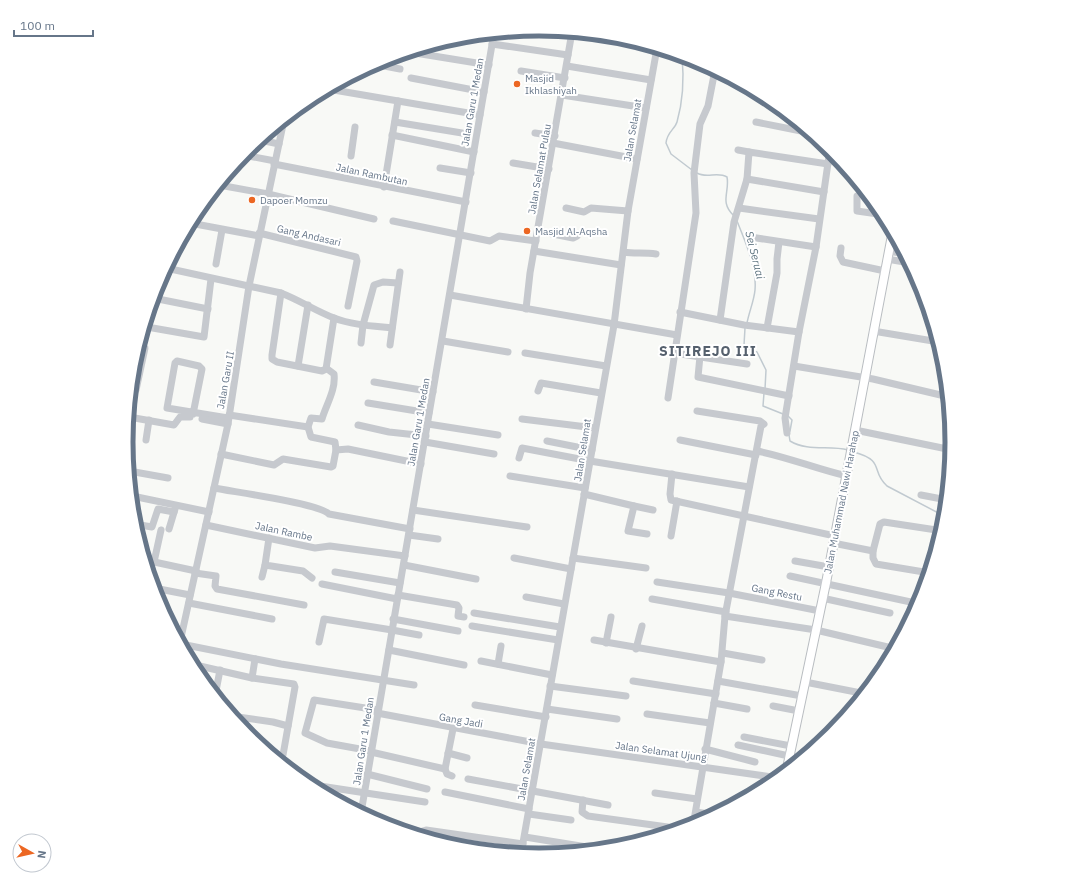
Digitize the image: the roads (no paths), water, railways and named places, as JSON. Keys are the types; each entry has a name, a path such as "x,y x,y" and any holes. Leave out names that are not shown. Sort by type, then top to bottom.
{"main road":[{"name":"Jalan Muhammad Nawi Harahap","path":"787,765 826,584 891,238"}],"street":[{"name":"Jalan Selamat Pulau","path":"526,309 534,251 571,37"},
{"name":"Jalan Garu 1 Medan","path":"362,808 493,38"},
{"path":"492,44 568,55"},
{"path":"421,54 489,65"},
{"name":"Jalan Selamat","path":"522,848 614,325 628,211 656,54"},
{"path":"389,65 400,69"},
{"path":"567,66 651,80"},
{"path":"521,71 564,78"},
{"path":"668,398 696,213 694,170 700,124 708,106 714,76"},
{"path":"411,78 484,92"},
{"path":"336,90 480,115"},
{"path":"562,95 646,108"},
{"path":"384,187 398,101"},
{"path":"395,122 462,133"},
{"path":"756,122 800,131"},
{"path":"351,156 355,127"},
{"name":"Jalan Garu II","path":"182,635 228,419 245,323 249,286 282,128"},
{"path":"535,133 637,159"},
{"path":"392,135 474,152"},
{"path":"266,141 279,144"},
{"path":"738,150 828,164"},
{"path":"720,320 735,219 747,179 750,152"},
{"name":"Jalan Rambutan","path":"250,157 384,187 466,202"},
{"path":"787,433 785,425 786,415 799,332 816,246 830,158"},
{"path":"513,163 549,169"},
{"path":"440,168 471,172"},
{"path":"747,179 824,192"},
{"path":"224,186 268,194 374,218"},
{"path":"857,196 857,211 875,214"},
{"path":"566,208 584,212 591,208 628,211"},
{"path":"739,208 820,219"},
{"path":"392,222 490,241 499,236 536,241"},
{"name":"Gang Andasari","path":"197,225 222,230 259,235 356,257 357,262 348,306"},
{"path":"216,264 222,230"},
{"path":"538,231 573,238 577,236"},
{"path":"750,237 816,246"},
{"path":"767,328 777,273 776,260 779,242"},
{"path":"841,248 840,256 843,262 885,271"},
{"path":"534,251 621,265"},
{"path":"624,252 633,254 642,252 656,254"},
{"path":"888,255 900,254"},
{"path":"888,255 903,260"},
{"path":"172,269 281,293 334,318 363,325 392,328"},
{"path":"390,345 400,272"},
{"path":"150,328 203,337 205,335 211,279"},
{"path":"361,343 363,325 374,286 383,282 398,283"},
{"path":"281,293 272,359 277,362 322,371 326,368"},
{"path":"450,295 677,335"},
{"path":"160,299 208,309"},
{"path":"298,366 308,305"},
{"path":"680,312 746,325 799,332"},
{"path":"326,368 334,318"},
{"path":"874,331 933,341"},
{"path":"442,341 508,352"},
{"path":"136,390 145,348"},
{"path":"674,352 747,364"},
{"path":"525,353 606,366"},
{"path":"700,356 698,377 789,396"},
{"path":"193,414 202,368 177,361 175,363 166,406 168,409 193,414 228,419"},
{"path":"794,366 944,396"},
{"path":"221,454 274,465 283,459 331,467 333,466 336,450 335,441 311,437 308,427 311,418 322,419 326,404 331,395 334,374 326,368"},
{"path":"374,382 433,392"},
{"path":"538,390 541,383 601,393"},
{"path":"368,404 429,413"},
{"path":"695,818 705,749 721,662 725,614 763,422 697,411"},
{"path":"134,418 174,425 182,416 308,427"},
{"path":"522,419 595,428"},
{"path":"146,440 149,420"},
{"path":"428,424 498,435"},
{"path":"358,425 494,454"},
{"path":"855,430 946,449"},
{"path":"680,440 785,457 820,470 847,476"},
{"path":"547,441 592,450"},
{"path":"519,458 522,448 590,462 749,487"},
{"path":"336,450 348,450 421,464"},
{"path":"134,472 168,478"},
{"path":"672,474 670,498 677,501 744,516 873,552"},
{"path":"510,476 585,491 634,506 653,510"},
{"path":"214,488 325,510 329,514 438,539"},
{"path":"921,495 942,499"},
{"path":"137,497 209,512"},
{"path":"671,536 677,501"},
{"path":"634,506 628,531 647,534"},
{"path":"142,525 152,527 158,508 175,509 169,530"},
{"path":"413,510 527,527"},
{"path":"924,572 876,564 873,558 873,552 880,524 884,522 936,530"},
{"name":"Jalan Rambe","path":"206,525 315,548 330,546 405,556"},
{"path":"161,530 154,562 216,576 215,586 217,589 304,605"},
{"path":"262,577 269,538"},
{"path":"514,558 571,569"},
{"path":"573,558 646,568"},
{"path":"795,561 829,568"},
{"path":"265,565 303,572 312,578"},
{"path":"404,565 476,579"},
{"path":"335,572 400,583"},
{"path":"790,576 913,602"},
{"name":"Gang Restu","path":"657,582 730,593 820,611"},
{"path":"322,584 457,605 459,608 458,616 464,617"},
{"path":"161,589 190,595"},
{"path":"526,597 564,604"},
{"path":"822,598 890,613"},
{"path":"652,600 816,630 891,648"},
{"path":"189,602 272,619"},
{"path":"474,613 560,627"},
{"path":"606,643 611,617"},
{"path":"319,642 324,619 419,635"},
{"path":"393,619 458,631"},
{"path":"472,626 558,640"},
{"path":"636,649 642,626"},
{"path":"594,640 636,649 721,662"},
{"path":"186,644 255,659 414,685"},
{"path":"498,664 501,646"},
{"path":"388,650 464,665"},
{"path":"722,654 762,660"},
{"path":"252,678 255,659"},
{"path":"481,661 552,675"},
{"path":"201,666 252,678 294,684 295,687 284,755 281,756"},
{"path":"216,689 220,670"},
{"path":"718,681 802,696"},
{"path":"633,682 716,694"},
{"path":"805,682 860,693"},
{"path":"550,686 626,696"},
{"name":"Gang Jadi","path":"371,752 327,743 305,733 314,700 378,711 453,729 541,744"},
{"path":"714,703 747,709"},
{"path":"475,705 546,717"},
{"path":"773,706 799,711"},
{"path":"547,709 617,719"},
{"path":"647,714 710,723"},
{"path":"240,717 273,722 288,726"},
{"path":"452,776 446,774 445,769 453,729"},
{"path":"744,737 791,746"},
{"name":"Jalan Selamat Ujung","path":"541,744 770,777"},
{"path":"738,745 789,756"},
{"path":"705,749 755,762"},
{"path":"371,752 445,769"},
{"path":"448,753 467,758"},
{"path":"367,774 427,788"},
{"path":"468,779 608,805"},
{"path":"324,787 425,802"},
{"path":"445,792 529,812 571,820"},
{"path":"655,793 698,799"},
{"path":"583,800 582,812 588,816 669,827"},
{"path":"696,812 705,813"},
{"path":"422,831 426,830 582,847"}],"waterway":[{"name":"Sei Seruai","path":"682,62 681,106 675,127 669,133 666,143 671,154 692,170"},
{"name":"Sei Seruai","path":"697,173 701,175 723,175 727,177 728,182 726,201 727,206 734,216"},
{"name":"Sei Seruai","path":"737,221 750,254 755,281 755,290 747,323"},
{"name":"Sei Seruai","path":"745,328 744,345 746,348 757,352 766,370 765,389"},
{"name":"Sei Seruai","path":"764,393 763,406 783,414"},
{"name":"Sei Seruai","path":"788,416 792,420 790,431"},
{"name":"Sei Seruai","path":"789,435 790,441 804,446 848,450"},
{"name":"Sei Seruai","path":"854,452 864,455 874,463 879,476 887,486 940,514"}],"place":[{"name":"Masjid Ikhlashiyah","path":"517,84"},
{"name":"Dapoer Momzu","path":"252,200"},
{"name":"Masjid Al-Aqsha","path":"527,231"}],"district":[{"name":"SITIREJO III","path":"708,351"}]}
